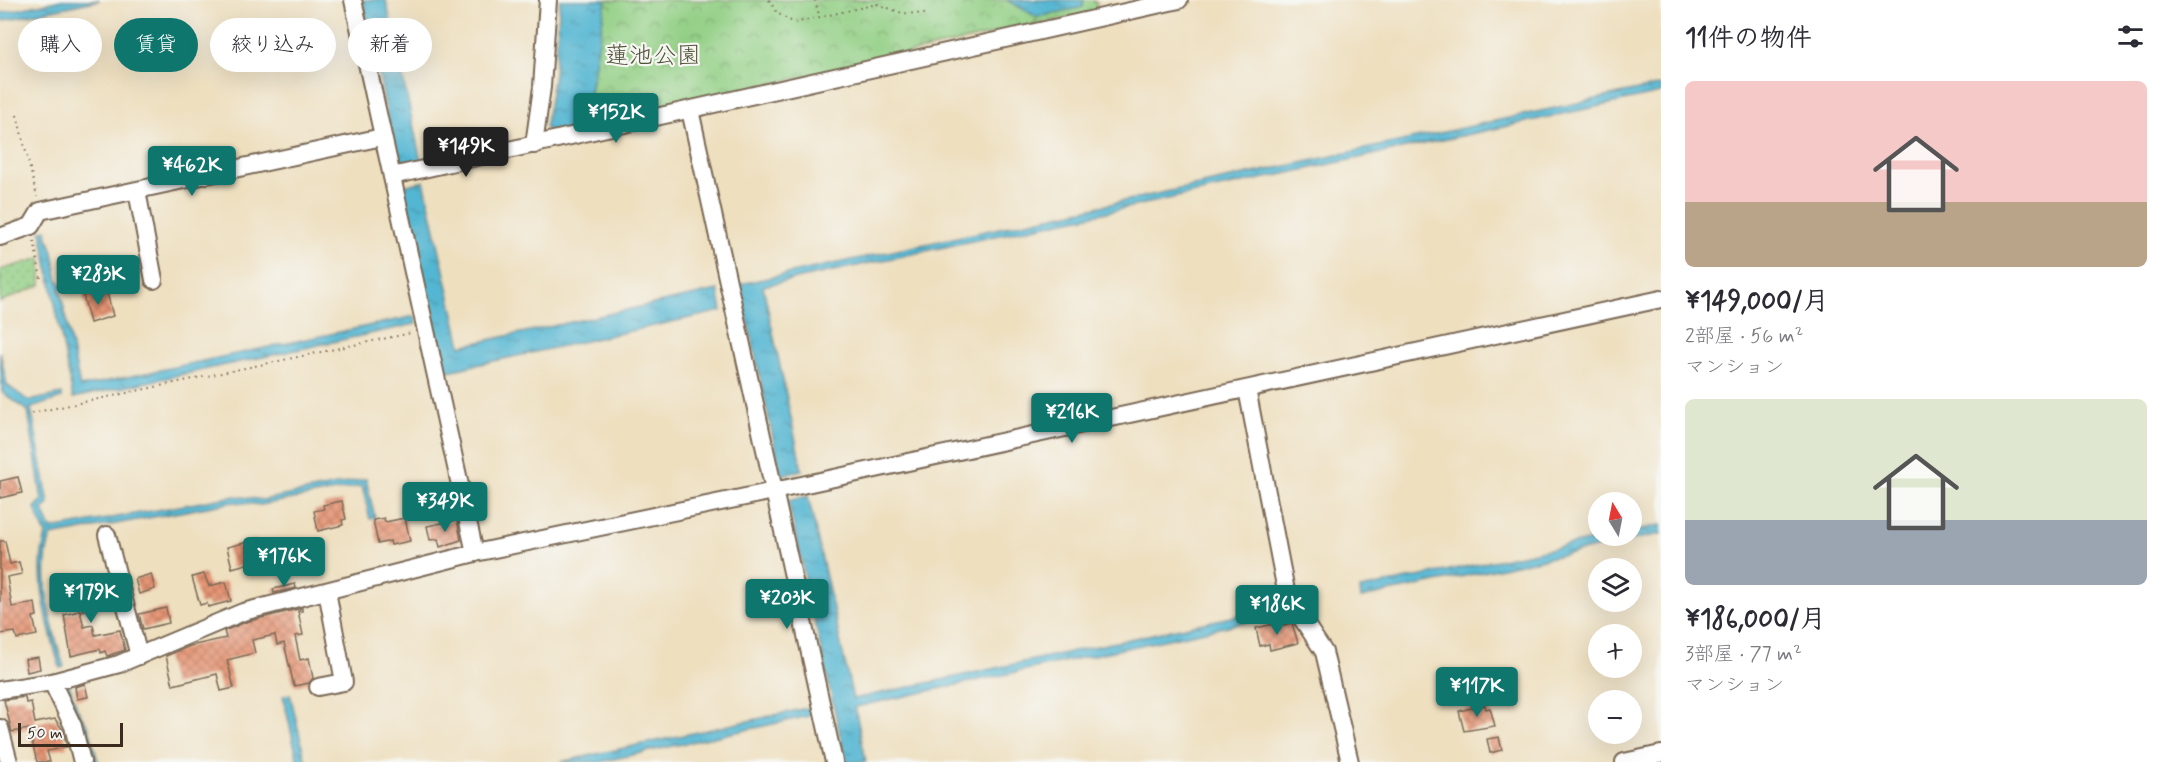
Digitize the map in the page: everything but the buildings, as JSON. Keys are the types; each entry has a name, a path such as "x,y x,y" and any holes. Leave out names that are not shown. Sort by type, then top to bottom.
{"street":[{"path":"353,0 475,553"},
{"path":"534,145 542,87 548,0"},
{"path":"392,176 1179,0"},
{"path":"690,110 834,762"},
{"path":"0,237 31,226 40,211 382,137"},
{"path":"137,191 154,280"},
{"path":"0,690 52,682 139,656 243,612 475,553 774,491 1661,299"},
{"path":"1246,388 1287,596 1324,652 1350,762"},
{"path":"107,535 139,656"},
{"path":"318,687 345,682 327,591"},
{"path":"52,682 73,726 82,762"},
{"path":"0,728 9,762"},
{"path":"1624,762 1661,754"}],"path":[{"path":"769,0 777,13 794,23 877,4 902,13 927,14"},
{"path":"815,0 819,16"},
{"path":"17,115 40,211"},
{"path":"31,226 41,279"},
{"path":"33,413 426,330"}],"green space":[{"name":"蓮池公園","path":"606,0 1007,0 1037,17 1034,25 584,126"},
{"path":"1083,0 1093,0 1097,4 1095,12 1034,25 1037,17 1083,7"},
{"path":"41,258 41,285 0,302 0,270"}],"water":[{"path":"62,0 100,0 0,21 0,13"},
{"path":"363,0 386,0 390,18 367,18"},
{"path":"560,0 606,0 584,126 556,134 545,128 554,74"},
{"path":"1007,0 1083,0 1083,7 1037,17"},
{"path":"378,72 402,72 421,161 398,166"},
{"path":"1661,85 1661,93 763,286 802,470 781,475 740,284"},
{"path":"424,181 461,346 718,290 722,311 444,372 403,186"},
{"path":"46,230 61,285 142,259 143,263 60,289 80,387 415,316 416,324 73,398 41,231"},
{"path":"0,352 7,385 29,401 62,394 62,398 31,408 49,504 43,510 51,529 235,496 263,500 366,479 375,518 370,519 362,486 261,505 234,502 51,536 45,568 46,585 51,619 64,667 60,668 44,602 41,567 46,536 35,508 42,500 28,411 2,392"},
{"path":"808,496 853,699 1282,606 1284,614 855,707 866,762 846,762 788,501"},
{"path":"1661,525 1661,534 1642,538 1642,529"},
{"path":"1588,541 1588,546 1605,546 1361,598 1360,589"},
{"path":"69,683 77,709 89,728 98,762 92,762 65,685"},
{"path":"290,694 306,762 298,762 283,696"},
{"path":"812,707 814,715 600,762 560,762"}]}
